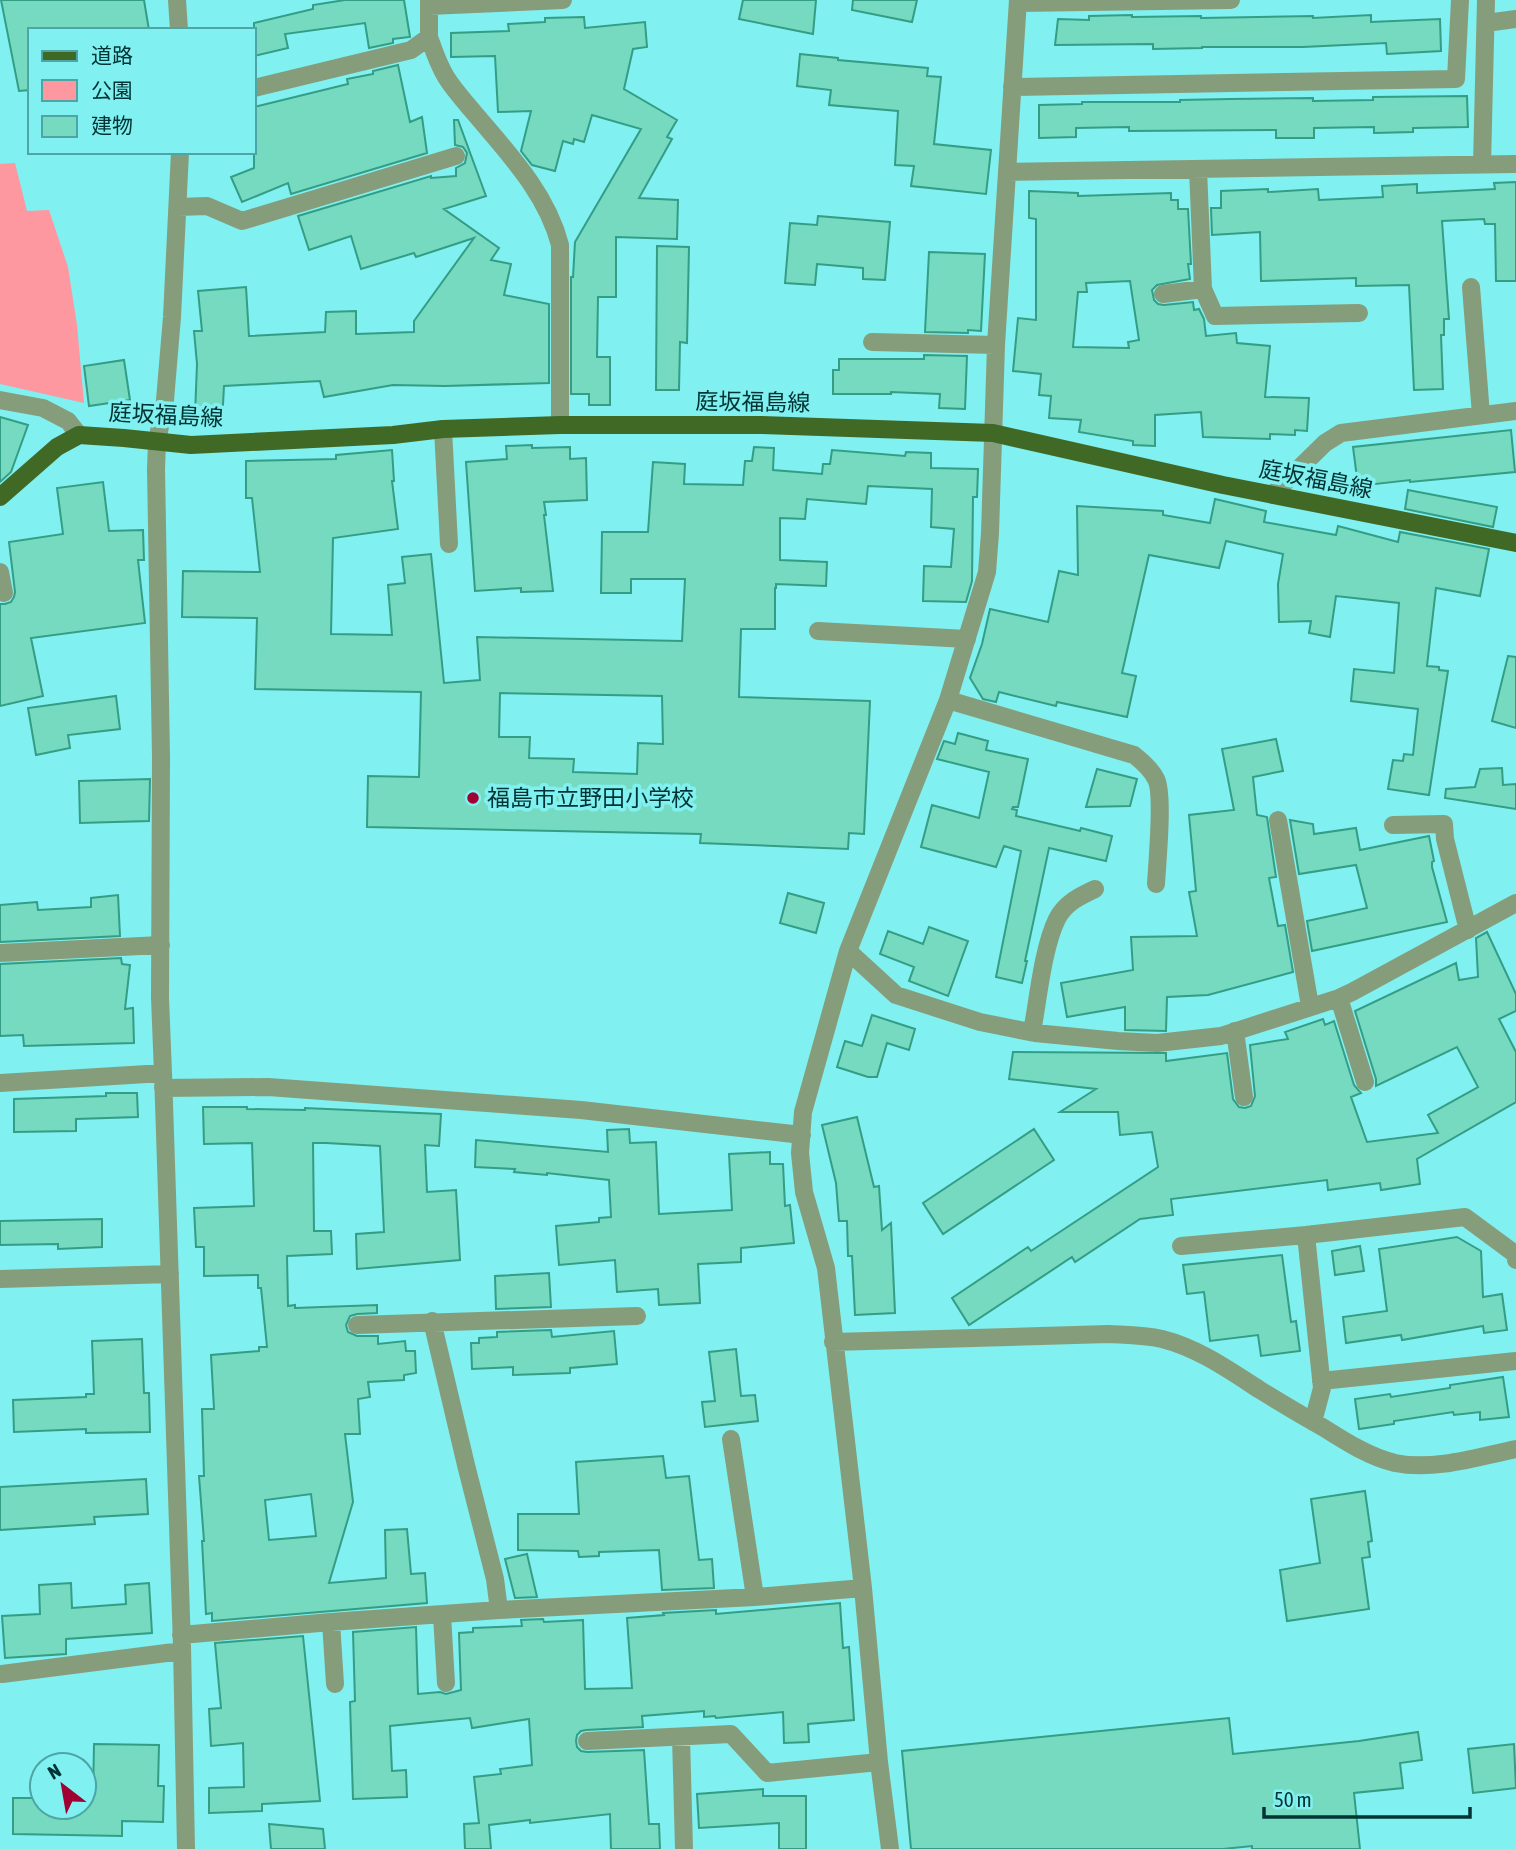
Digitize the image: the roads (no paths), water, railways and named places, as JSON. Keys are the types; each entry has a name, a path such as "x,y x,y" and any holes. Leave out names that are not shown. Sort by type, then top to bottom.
{"main road":[{"name":"庭坂福島線","path":"0,497 57,447 79,435 191,445 393,435 443,429 560,425 761,425 993,433 1272,495 1516,542"}],"street":[{"path":"177,0 179,28"},
{"path":"560,425 560,245 555,225 543,201 504,148 447,80 437,62 429,37 429,3 563,0"},
{"path":"890,1849 826,1268 804,1192 800,1153 803,1112 848,951 948,700 987,572 996,345 1018,1 1231,0"},
{"path":"1012,87 1456,79 1460,0"},
{"path":"1482,164 1486,0"},
{"path":"1486,23 1516,19"},
{"path":"256,88 411,50 429,37"},
{"path":"180,154 165,400 157,442 161,757 159,998 170,1274 186,1849"},
{"path":"178,207 207,206 242,221 456,156"},
{"path":"1007,172 1516,164"},
{"path":"1198,169 1203,289 1215,316 1359,313"},
{"path":"1471,287 1480,415"},
{"path":"1163,294 1203,289"},
{"path":"872,342 996,345"},
{"path":"0,400 43,408 68,421 79,435"},
{"path":"1272,495 1325,443 1340,433 1516,411"},
{"path":"443,429 449,544"},
{"path":"0,572 4,593"},
{"path":"818,631 967,639"},
{"path":"948,700 1134,755 1148,766 1158,782 1156,884"},
{"path":"1278,820 1310,1006"},
{"path":"1393,825 1444,824 1445,839 1468,930"},
{"path":"1032,1032 1048,947 1057,917 1074,899 1095,889"},
{"path":"848,951 896,995 980,1022 1032,1032 1157,1044 1221,1036 1339,998 1516,902"},
{"path":"0,953 161,945"},
{"path":"1339,998 1365,1082"},
{"path":"1235,1031 1244,1097"},
{"path":"0,1083 163,1080 581,1110 802,1135"},
{"path":"1181,1246 1465,1217 1515,1254 1516,1260"},
{"path":"1306,1235 1322,1388 1313,1422"},
{"path":"0,1279 170,1274"},
{"path":"357,1325 636,1316"},
{"path":"432,1321 495,1579 499,1610"},
{"path":"833,1342 1109,1334 1162,1339 1217,1361 1313,1422 1375,1457 1396,1463 1438,1464 1516,1449"},
{"path":"1321,1381 1516,1362"},
{"path":"731,1438 755,1597"},
{"path":"2,1674 181,1643 331,1622 863,1588"},
{"path":"442,1615 446,1683"},
{"path":"331,1622 335,1684"},
{"path":"587,1741 731,1734 767,1773 879,1762"},
{"path":"681,1737 684,1849"}],"place":[{"name":"福島市立野田小学校","path":"473,798"}]}
